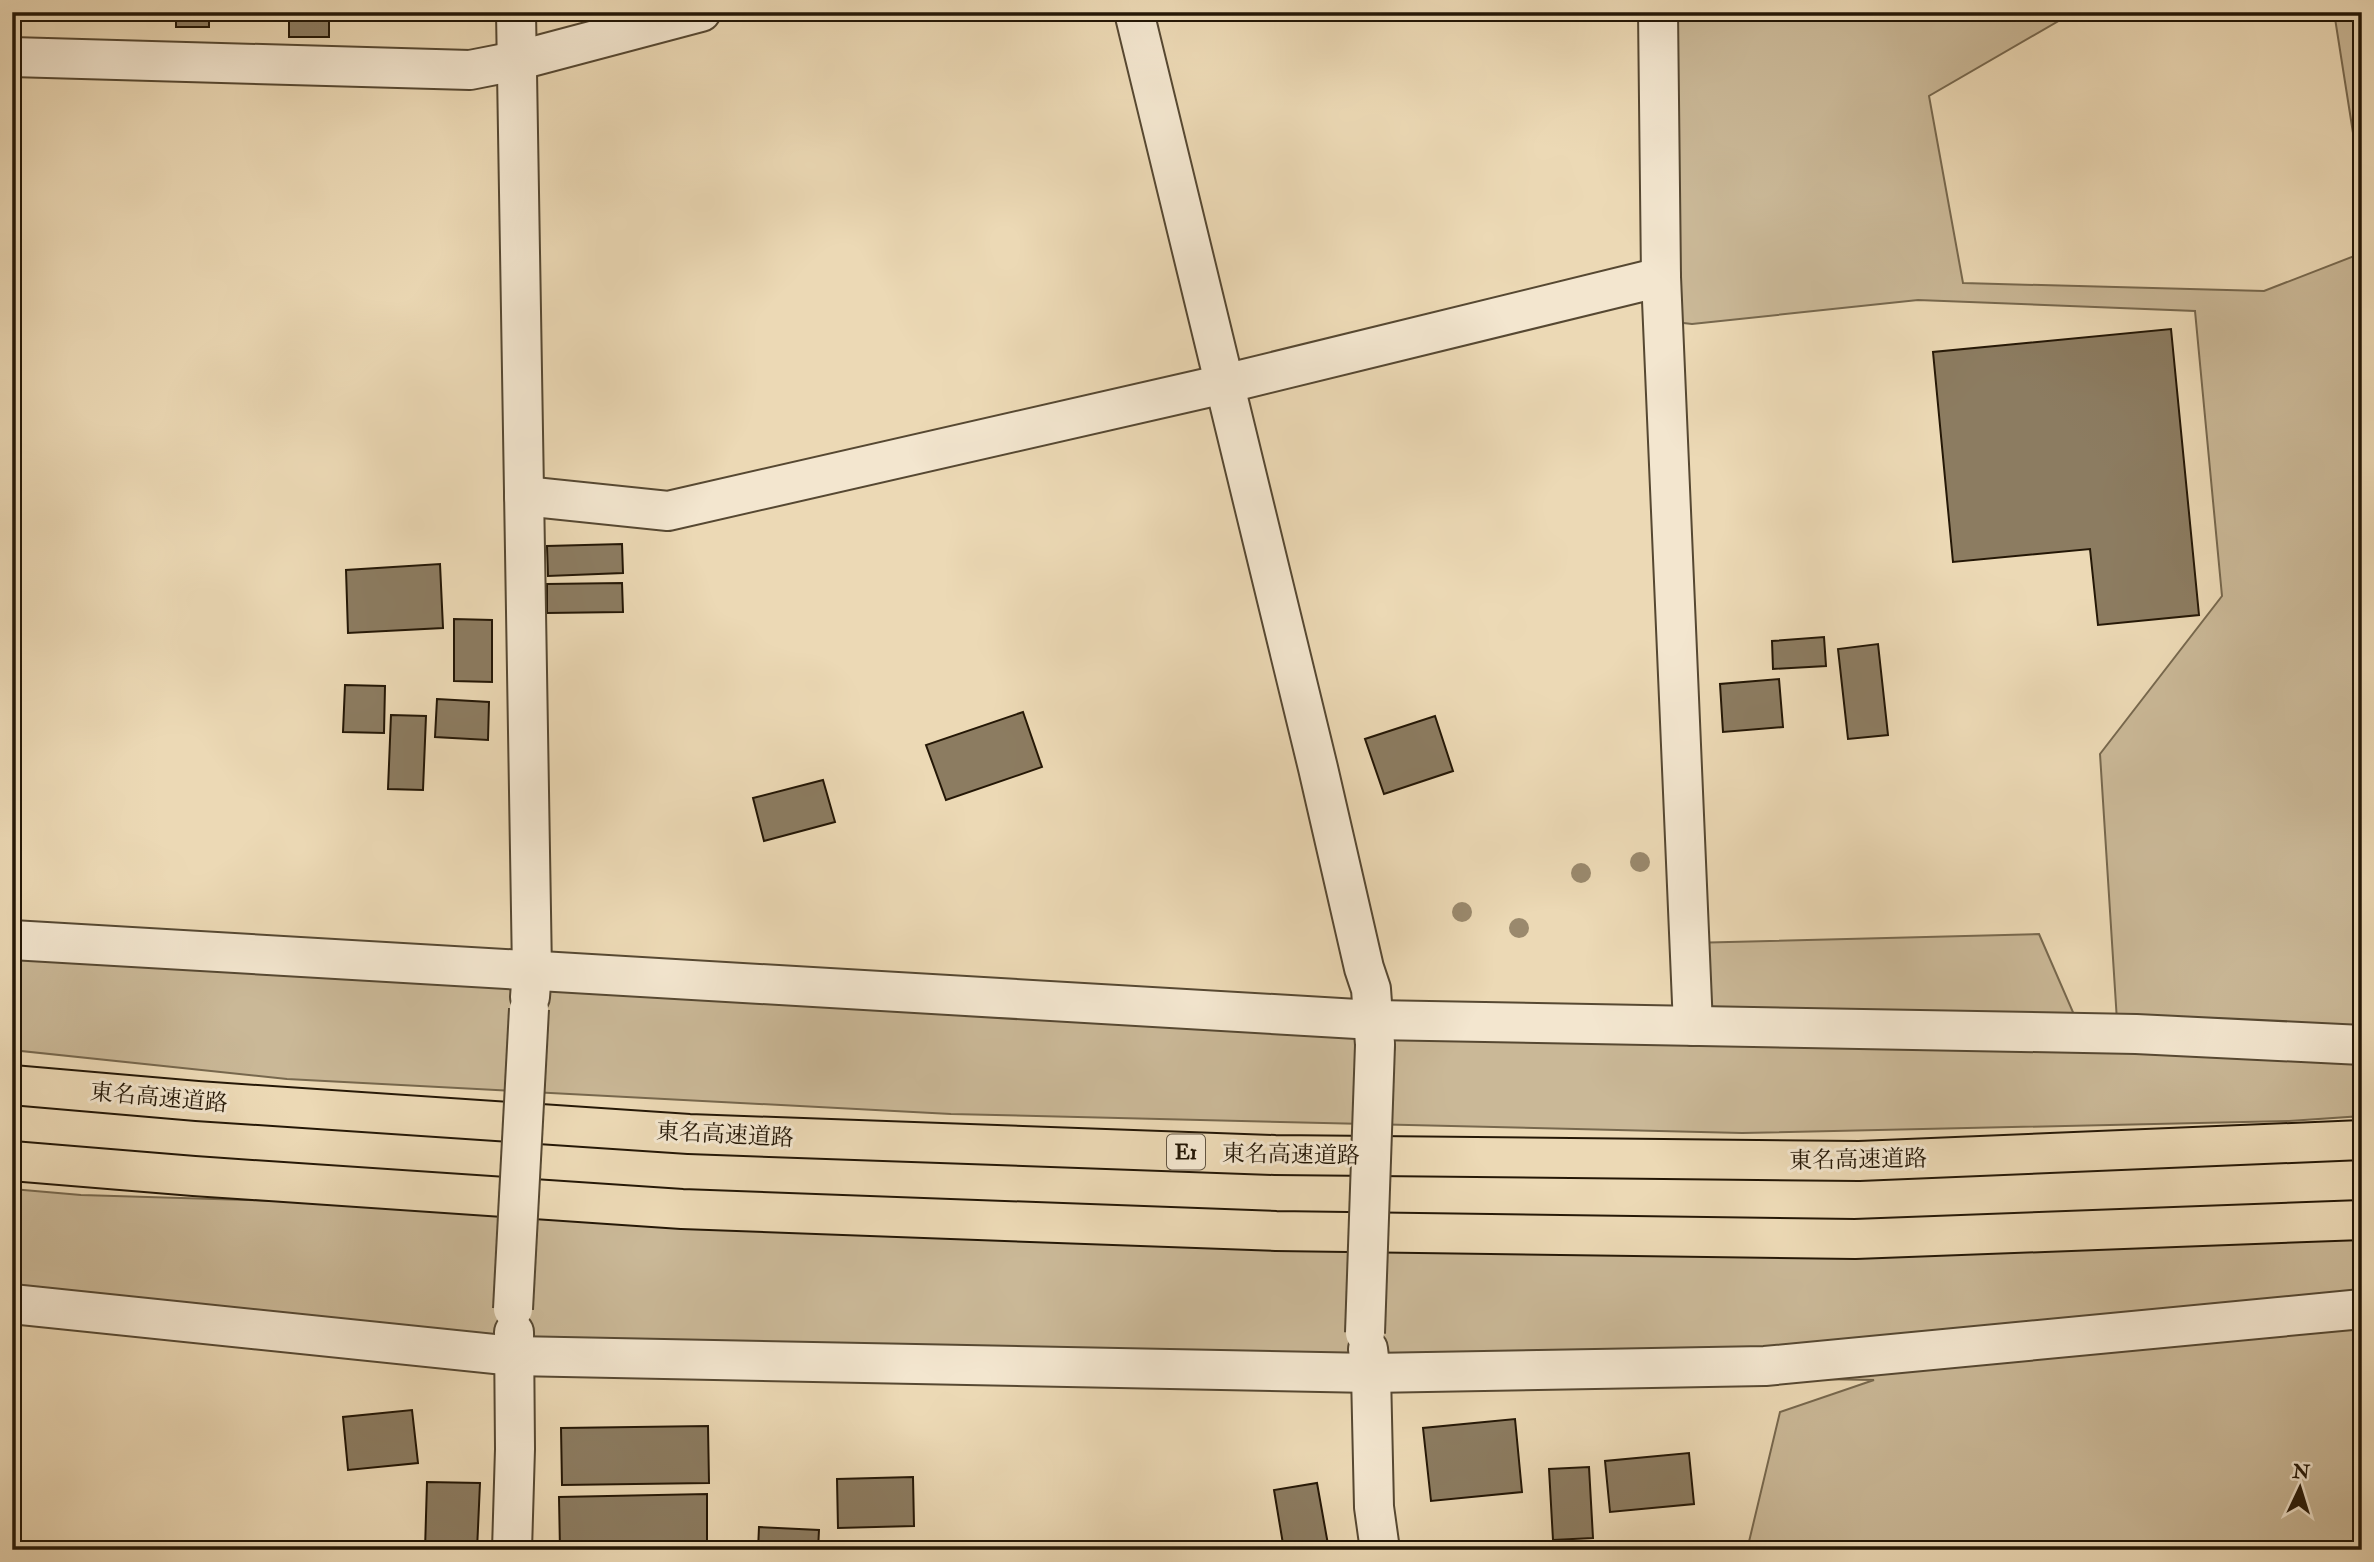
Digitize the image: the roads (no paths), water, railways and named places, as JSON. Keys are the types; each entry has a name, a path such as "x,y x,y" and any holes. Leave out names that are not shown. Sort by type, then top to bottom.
{"highway":[{"name":"東名高速道路","path":"12,1085 197,1101 689,1134 1275,1155 1859,1161 2362,1140"},
{"path":"12,1161 682,1209 1289,1231 1855,1239 2362,1220"}],"street":[{"path":"512,1550 515,1449 513,1309 532,971 516,12"},
{"path":"12,57 470,70 516,61 701,12"},
{"path":"1133,12 1371,989 1374,1032 1366,1333 1371,1373 1374,1507 1380,1550"},
{"path":"1658,12 1661,277 1693,1026"},
{"path":"524,496 668,511 1224,384 1661,277"},
{"path":"12,940 532,971 1374,1032 1693,1026 2136,1034 2362,1045"},
{"path":"12,1304 514,1356 1371,1373 1765,1366 2362,1309"}]}
